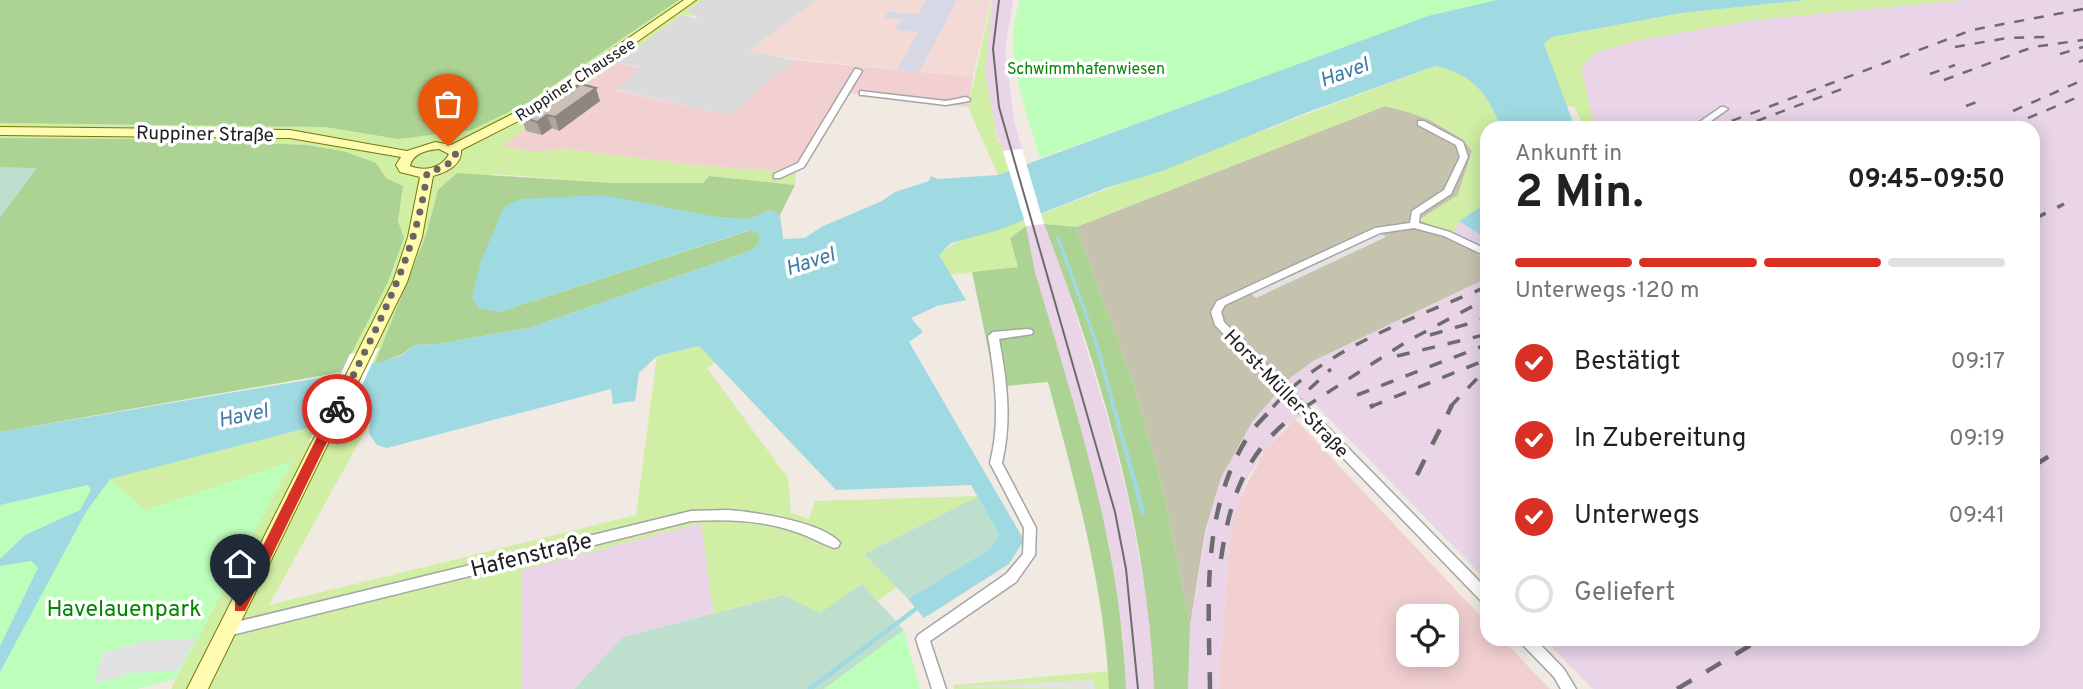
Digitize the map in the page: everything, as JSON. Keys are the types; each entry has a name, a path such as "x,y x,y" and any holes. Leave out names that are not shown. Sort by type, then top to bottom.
{"main road":[{"name":"Ruppiner Chaussee","path":"453,149 538,106 691,0"},
{"name":"Ruppiner Straße","path":"0,131 290,134 408,155"},
{"path":"432,146 453,149 456,155 451,163 427,173 405,169 402,165 408,155 432,146"},
{"path":"197,689 400,282 415,237 427,173"}],"street":[{"path":"777,176 801,165 858,71"},
{"path":"863,93 946,103 966,99"},
{"path":"1706,121 1724,109"},
{"path":"1415,225 1415,213 1448,192 1464,157 1460,144 1421,123"},
{"name":"Horst-Müller-Straße","path":"1480,250 1447,234 1415,225 1378,230 1221,303 1216,312 1219,323 1480,591"},
{"path":"939,689 923,639 1011,578 1029,555 1030,528 996,463 1002,441 1005,404 993,336 1028,331"},
{"name":"Hafenstraße","path":"228,630 691,516 719,514 758,517 792,525 834,543"},
{"path":"1533,646 1559,673 1569,689"}],"shaded area":[{"path":"703,0 817,0 749,51 794,60 729,116 614,89 640,67 614,62 681,15 695,18 698,16 686,12"},
{"path":"817,0 991,0 973,77 794,59 749,51"},
{"path":"926,0 957,0 919,72 897,70 918,32 895,30 901,19 884,18 888,12 918,14"},
{"path":"992,0 1013,0 1005,50 1014,121 1022,149 1003,151 991,115 985,74"},
{"path":"1963,0 2083,0 2083,689 1593,689 1551,646 2040,646 2040,121 1593,121 1580,67 1595,53 1639,40 1754,20"},
{"path":"794,60 973,77 968,107 848,93 796,173 696,165 565,149 537,152 501,146 614,62 641,68 615,90 729,116"},
{"path":"1385,106 1422,115 1466,141 1472,151 1458,195 1454,234 1480,256 1480,281 1313,361 1290,378 1252,422 1221,478 1205,532 1190,625 1164,493 1133,381 1076,227"},
{"path":"1459,221 1480,234 1480,256 1454,234"},
{"path":"1044,224 1062,270 1107,416 1129,503 1152,627 1154,689 1126,689 1124,641 1108,540 1035,272 1026,226"},
{"path":"1380,233 1386,237 1256,298 1250,293"},
{"path":"1480,281 1480,574 1315,404 1285,427 1265,450 1249,475 1237,503 1230,534 1218,689 1188,689 1190,625 1206,532 1221,478 1252,422 1290,378 1313,361"},
{"path":"1295,419 1480,616 1480,646 1509,646 1550,689 1218,689 1230,534 1237,503 1265,450"},
{"path":"701,523 714,613 623,637 574,689 521,689 521,570"},
{"path":"196,638 179,670 132,673 95,684 102,653 146,641"},
{"path":"1094,680 1095,689 953,687"}],"green space":[{"path":"0,0 679,0 529,102 472,130 398,139 325,127 0,123"},
{"path":"679,0 703,0 687,11 698,16 681,15 502,146 537,152 565,149 696,165 796,173 795,185 709,176 703,183 613,183 495,174 438,190 426,235 374,365 342,372 388,282 404,238 398,221 403,187 386,178 376,163 308,145 157,139 0,138 0,123 325,127 398,139 529,102"},
{"path":"992,0 985,74 998,142 1001,143 1009,171 998,175 968,107"},
{"name":"Schwimmhafenwiesen","path":"1020,0 1506,0 1413,24 1040,158 1022,99 1014,59 1015,19"},
{"path":"1806,0 1963,0 1754,20 1639,40 1595,53 1581,67 1593,121 1581,121 1575,107 1566,106 1544,44 1552,37 1681,13"},
{"path":"1435,66 1459,74 1477,87 1498,121 1480,121 1480,208 1459,221 1454,234 1418,220 1458,195 1472,151 1444,127 1385,106 1076,227 1044,224 1041,214"},
{"path":"0,138 157,139 308,145 346,152 376,163 386,178 403,186 398,221 404,238 388,282 342,372 0,432"},
{"path":"0,167 37,168 0,218"},
{"path":"457,173 613,183 703,183 709,176 795,185 780,215 771,210 747,220 718,217 499,312 751,230 759,234 759,244 750,251 529,328 438,344 415,345 401,355 374,365 426,235 438,190"},
{"path":"1023,220 1026,226 1010,238 1018,267 948,275 939,255 948,248 957,242"},
{"path":"1044,224 1076,227 1133,381 1164,493 1190,625 1188,689 1154,689 1150,630 1132,512 1102,394"},
{"path":"1026,226 1035,272 1080,426 1106,530 1122,636 1126,689 1109,689 1095,573 1048,382 996,387 972,272 1018,267 1010,238"},
{"path":"700,346 715,362 707,368 788,478 791,513 809,519 815,501 979,496 864,554 897,587 878,601 862,584 820,614 784,595 714,613 701,523 522,570 521,689 171,689 291,462 145,510 109,479 350,417 370,422 269,605 636,515 657,356"},
{"name":"Havelauenpark","path":"292,461 176,679 137,689 0,689 0,672 86,512 109,479 145,510"},
{"path":"88,485 91,495 80,510 25,535 0,559 0,505"},
{"path":"979,496 999,532 990,549 908,599 864,554"},
{"name":"Havelauenpark","path":"31,561 38,567 36,579 0,646 0,566"},
{"path":"862,584 904,630 824,689 574,689 623,637 784,595 820,613"},
{"path":"904,630 920,689 824,689"},
{"path":"1108,671 1109,689 954,689 953,685"}],"water":[{"name":"Havel","path":"1497,0 1806,0 1681,13 1552,37 1544,44 1572,121 1498,121 1477,87 1459,74 1435,66 1303,114 1162,171 1106,188 999,230 951,243 939,255 966,300 937,306 911,318 923,332 909,342 1024,540 1009,564 924,618 908,599 990,549 999,533 971,485 836,490 699,346 657,356 639,373 635,401 613,404 611,389 387,448 377,445 369,434 370,422 350,417 110,479 86,512 0,672 0,646 38,568 31,561 0,566 0,559 25,535 80,510 91,490 88,485 0,505 0,432 330,376 401,356 415,345 438,344 529,328 750,251 759,244 759,234 750,230 499,312 479,308 472,298 481,261 504,207 520,199 603,195 717,217 747,219 772,210 780,215 783,239 805,238 821,227 882,201 895,192 929,181 931,176 938,179 998,175 1428,16"},
{"path":"1480,208 1480,234 1459,221"}],"pier":[{"path":"1022,149 1044,224 1026,226 1003,151"},
{"path":"379,348 338,438 309,442 350,354"}],"building":[{"path":"581,84 596,88 555,117 547,115 537,122 521,117 537,107 545,109"}],"waterway":[{"path":"1058,238 1095,339 1114,407"},
{"path":"1113,405 1143,512"},
{"path":"810,689 917,608"}],"tram line":[{"path":"999,0 993,49 999,107 1115,512 1126,569 1138,689"}],"railway":[{"path":"1732,121 1972,30 2083,9"},
{"path":"1955,47 2007,38 2048,37"},
{"path":"1944,80 2033,47 2083,40"},
{"path":"2060,54 2083,47"},
{"path":"2079,62 2083,60"},
{"path":"1930,74 1955,65"},
{"path":"2013,111 2083,80"},
{"path":"1757,121 1850,86"},
{"path":"2028,118 2083,95"},
{"path":"1966,106 1982,100"},
{"path":"2040,216 2064,204"},
{"path":"1275,405 1294,386 1345,351 1403,322 1480,289"},
{"path":"1307,405 1406,342 1480,302"},
{"path":"1430,335 1480,320"},
{"path":"1397,356 1480,336"},
{"path":"1357,395 1480,347"},
{"path":"1374,405 1370,407 1480,362"},
{"path":"1292,405 1290,407 1331,369"},
{"path":"1450,407 1480,375"},
{"path":"1210,689 1210,560 1221,497 1247,438 1275,405"},
{"path":"1221,559 1230,512 1246,472 1270,437 1307,405"},
{"path":"1417,475 1452,405"},
{"path":"2040,462 2049,456"},
{"path":"1677,689 1749,646"}],"way so far":[{"path":"337,409 400,282 415,237 427,173 446,166 456,155 448,146"}],"route":[{"path":"240,606 337,409"}]}
